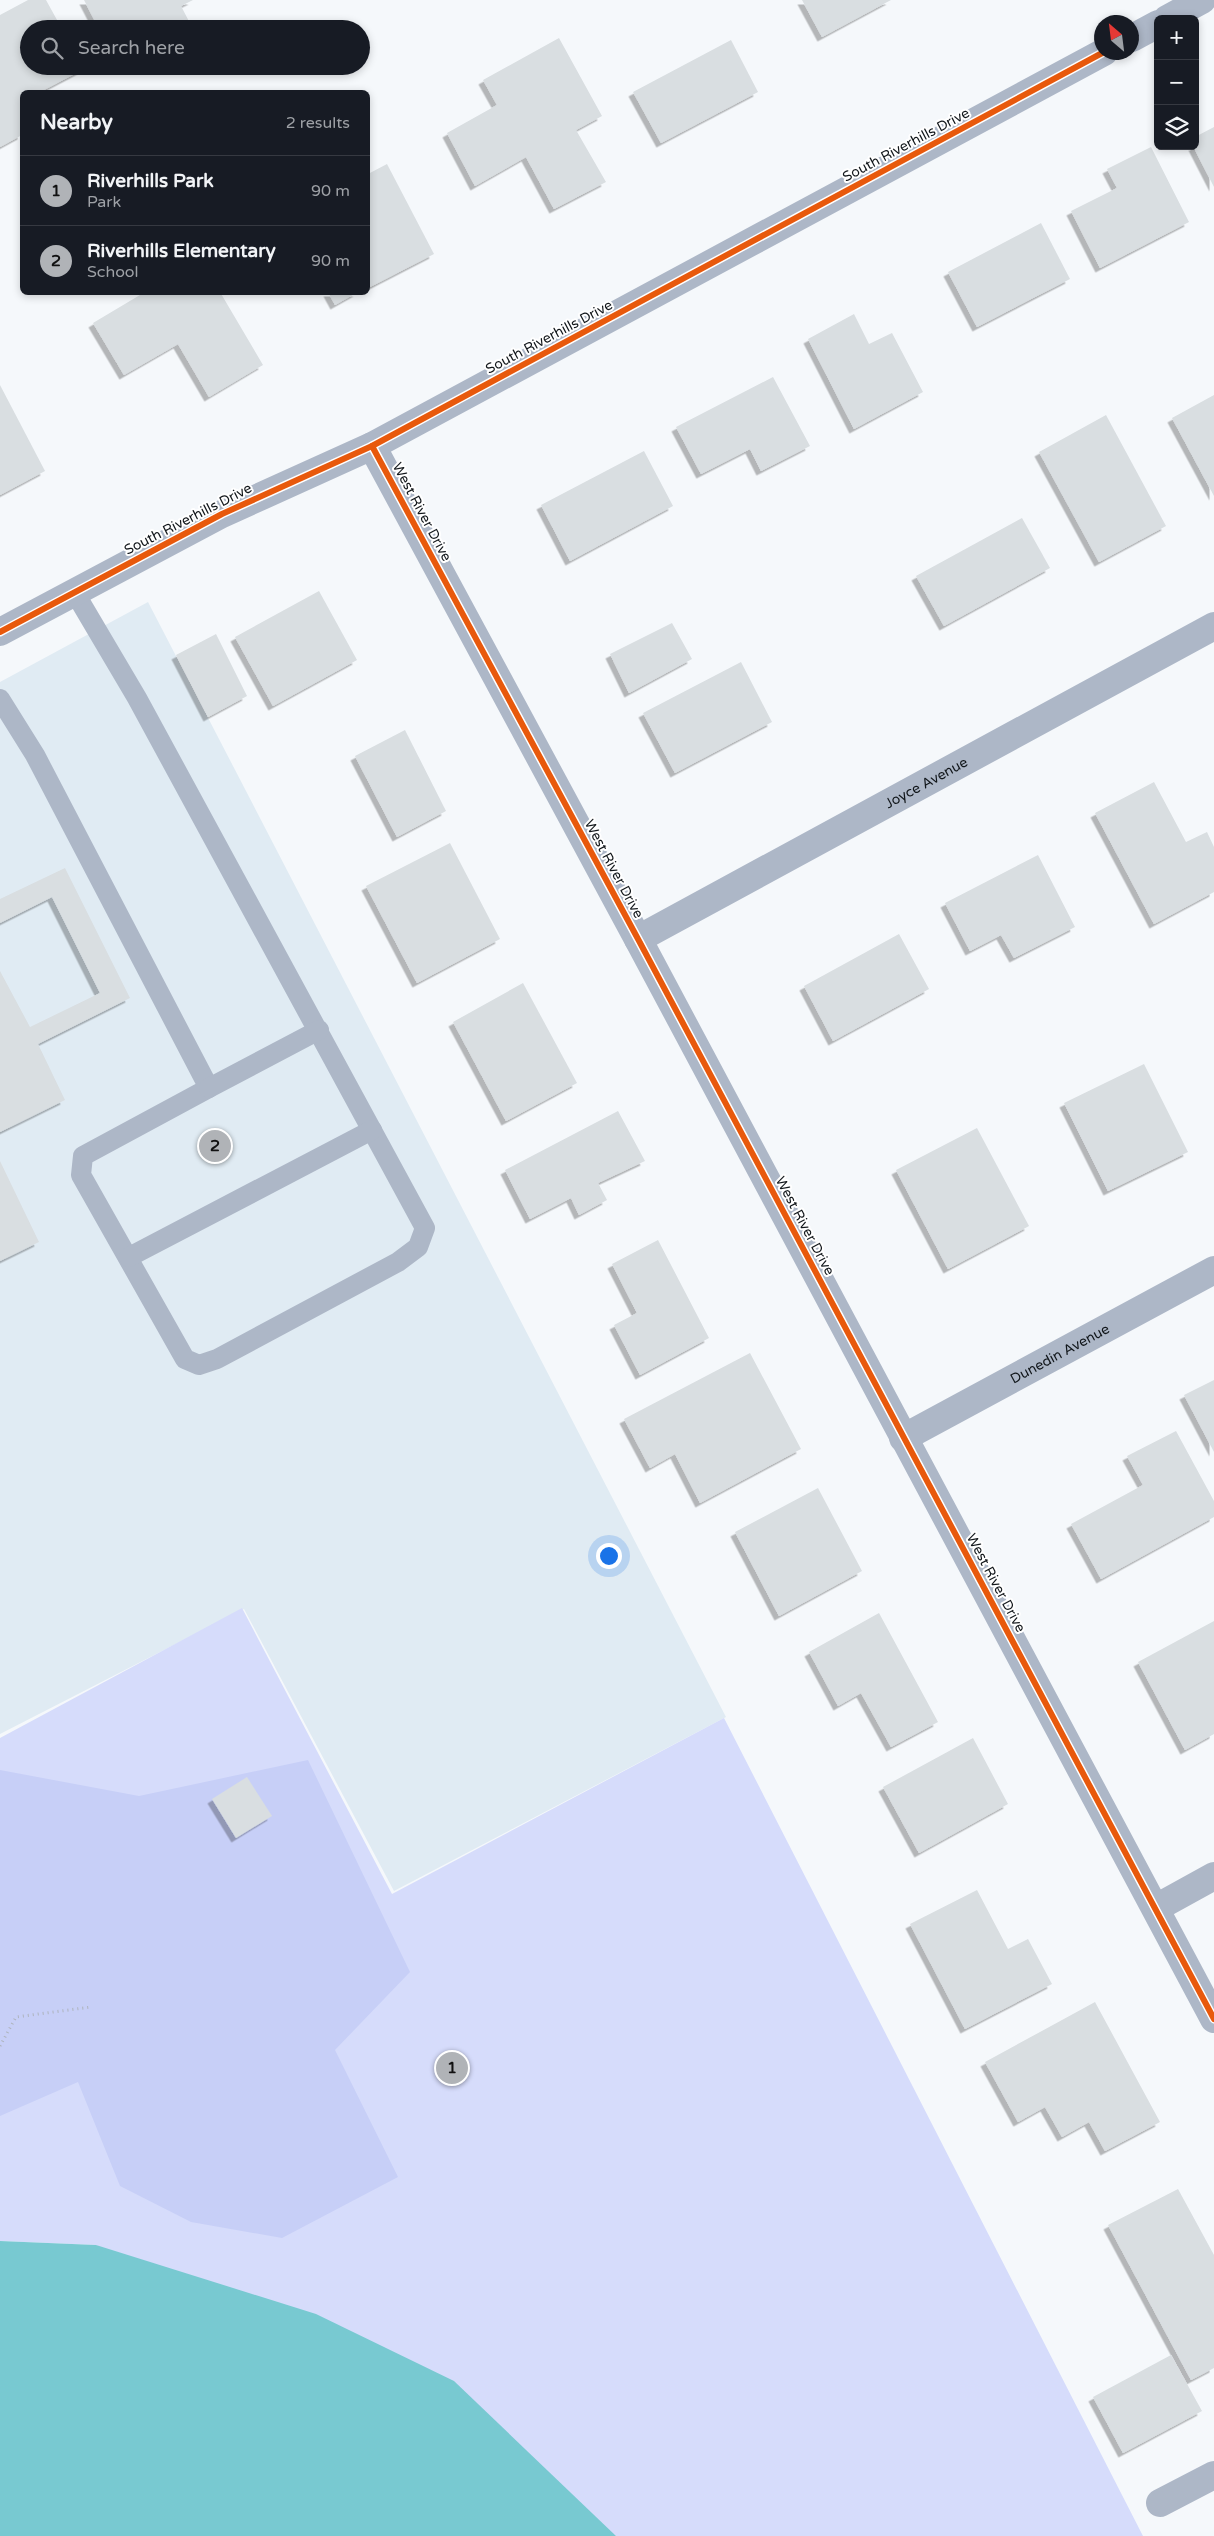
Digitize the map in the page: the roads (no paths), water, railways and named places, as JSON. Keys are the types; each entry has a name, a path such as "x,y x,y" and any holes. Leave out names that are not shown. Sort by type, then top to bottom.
{"street":[{"path":"1174,15 1202,0"},
{"path":"1139,34 1154,26"},
{"name":"South Riverhills Drive","path":"0,632 222,514 372,446 1094,57"},
{"name":"West River Drive","path":"372,446 638,939 1214,2019"},
{"name":"Joyce Avenue","path":"638,939 1214,626"},
{"name":"Dunedin Avenue","path":"903,1438 1214,1270"},
{"path":"1156,1908 1214,1876"},
{"path":"1160,2503 1214,2475"}],"lane":[{"path":"75,593 137,698 319,1030 425,1228 418,1247 398,1262 217,1359 199,1365 185,1358 81,1175 83,1156 319,1030"},
{"path":"0,699 34,755 209,1088"},
{"path":"129,1257 372,1130"}],"place":[{"name":"Riverhills Elementary","path":"215,1146"},
{"name":"Riverhills Park","path":"452,2068"}]}
